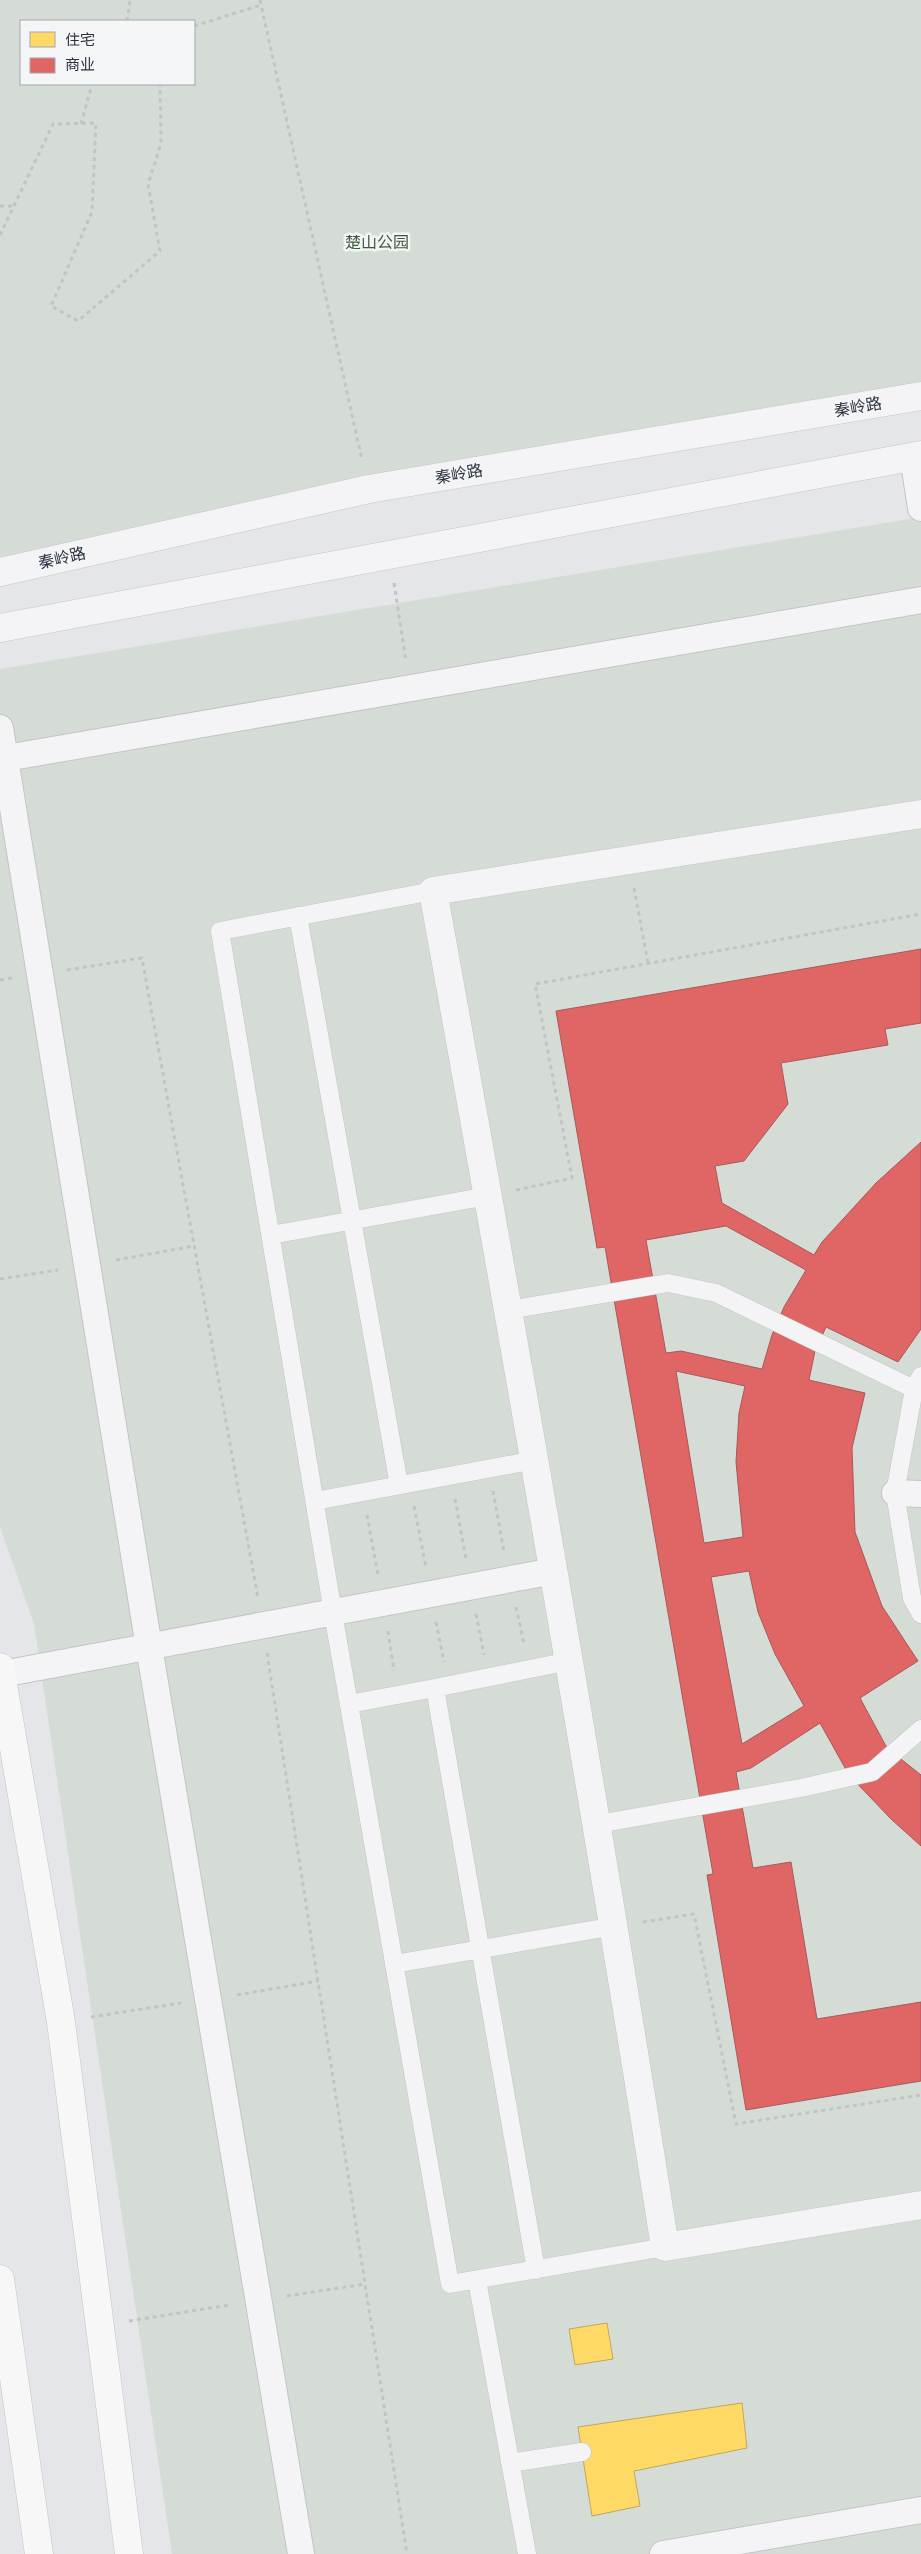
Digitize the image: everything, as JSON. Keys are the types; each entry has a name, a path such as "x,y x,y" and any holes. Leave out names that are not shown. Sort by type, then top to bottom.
{"main road":[{"path":"1,1670 61,2022 129,2554"},
{"path":"0,2279 39,2554"}],"street":[{"name":"秦岭路","path":"0,572 369,490 921,396"},
{"path":"0,628 917,456 921,508"},
{"path":"6,758 921,600"},
{"path":"0,728 149,1647 302,2554"},
{"path":"921,814 433,891 509,1310 598,1824 665,2247 921,2205"},
{"path":"895,1493 921,1494"},
{"path":"1,1670 149,1647 554,1571"},
{"path":"663,2554 921,2510"}],"lane":[{"path":"433,891 220,931 333,1613 450,2284 665,2247"},
{"path":"298,916 399,1486"},
{"path":"271,1235 488,1196"},
{"path":"509,1310 668,1283 716,1293 918,1382 895,1493 912,1598 921,1614"},
{"path":"315,1501 535,1460"},
{"path":"349,1704 570,1661"},
{"path":"434,1688 536,2270"},
{"path":"598,1824 801,1788 872,1772 921,1729"},
{"path":"394,1964 615,1926"},
{"path":"477,2280 527,2554"},
{"path":"510,2463 582,2452"}],"path":[{"path":"127,20 130,0"},
{"path":"260,0 369,490"},
{"path":"195,26 261,5"},
{"path":"81,124 92,85"},
{"path":"0,235 53,124 96,124 92,212 51,306 78,322 160,251 148,184 161,144 160,85"},
{"path":"0,206 14,206"},
{"path":"389,555 411,688"},
{"path":"628,860 648,963"},
{"path":"488,1196 572,1178 535,984 921,914"},
{"path":"0,980 142,958 262,1626 407,2554"},
{"path":"615,1926 694,1914 736,2124 921,2096"}],"green space":[{"name":"楚山公园","path":"0,0 921,0 921,396 0,572"},
{"path":"921,517 921,2554 172,2554 34,1624 0,1527 0,669"}],"building: 住宅":[{"path":"607,2323 613,2359 575,2365 569,2329"},
{"path":"742,2403 747,2448 634,2471 640,2506 592,2516 578,2427"}],"building: 商业":[{"path":"921,949 921,1023 885,1029 888,1045 781,1063 788,1104 744,1161 715,1166 722,1203 814,1255 822,1242 876,1183 921,1142 921,1329 898,1362 826,1327 815,1351 809,1380 865,1393 852,1448 855,1532 882,1606 918,1661 860,1698 887,1748 921,1775 921,1846 891,1819 849,1775 820,1723 751,1768 736,1772 753,1868 791,1862 817,2019 921,2002 921,2081 746,2110 707,1875 713,1874 605,1247 597,1248 556,1011","holes":["726,1226 806,1270 784,1307 772,1335 762,1369 681,1351 666,1353 646,1240","676,1371 745,1386 739,1413 736,1462 743,1537 704,1543","749,1571 758,1612 775,1654 804,1706 742,1744 711,1577"]}]}
